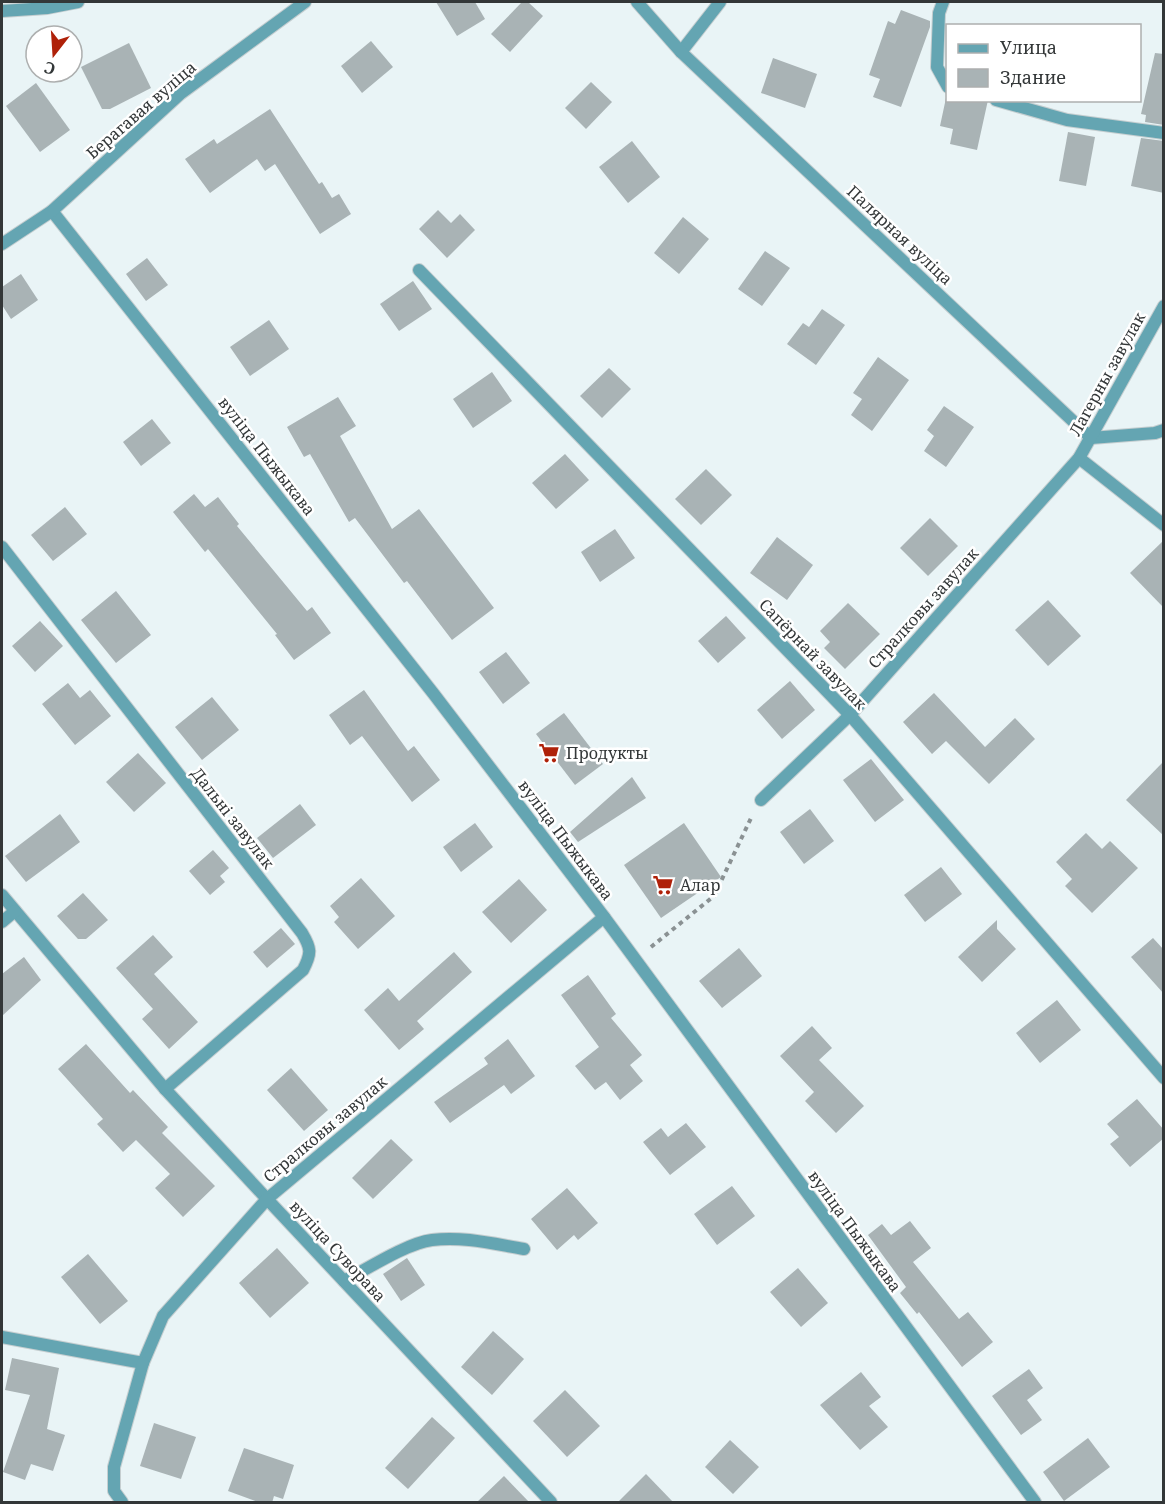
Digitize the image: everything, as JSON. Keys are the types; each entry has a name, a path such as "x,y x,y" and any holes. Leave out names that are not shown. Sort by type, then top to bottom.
{"street":[{"path":"2,11 47,8 78,2"},
{"name":"Берагавая вуліца","path":"2,244 52,211 180,94 304,2"},
{"name":"Палярная вуліца","path":"637,2 681,52 1090,438"},
{"path":"681,52 720,2"},
{"path":"943,2 939,13 937,67 946,83"},
{"path":"1003,102 1067,120 1164,133"},
{"name":"вуліца Пыжыкава","path":"52,211 433,693 604,917 1035,1503"},
{"name":"Сапёрнай завулак","path":"419,270 850,715 1164,1078"},
{"name":"Лагерны завулак","path":"1079,459 1164,306"},
{"path":"1090,438 1155,433 1164,430"},
{"path":"1079,459 1164,525"},
{"name":"Стралковы завулак","path":"761,800 850,715 1079,459"},
{"name":"Дальні завулак","path":"2,547 310,945 309,958 303,969 165,1089"},
{"name":"Стралковы завулак","path":"2,895 165,1089 267,1199 604,917"},
{"path":"2,922 15,911"},
{"name":"вуліца Суворава","path":"122,1503 114,1491 114,1467 143,1363 163,1316 267,1199 551,1503"},
{"path":"344,1281 394,1253 430,1240 466,1239 524,1249"},
{"path":"2,1337 143,1363"}],"path":[{"path":"634,959 673,931 714,896 747,824 761,800"}],"building":[{"path":"436,2 475,2 485,19 457,36"},
{"path":"522,2 528,2 543,16 510,52 491,34"},
{"path":"901,10 930,21 930,27 901,107 873,97 880,79 869,75 888,21 895,24"},
{"path":"371,41 393,67 362,93 341,66"},
{"path":"129,43 151,88 110,109 102,109 84,73 84,66"},
{"path":"1155,53 1164,54 1164,125 1145,122 1146,115 1141,114"},
{"path":"773,58 817,74 805,108 761,93"},
{"path":"591,82 612,102 586,129 565,108"},
{"path":"37,84 70,130 40,152 6,106"},
{"path":"946,98 946,102 988,102 977,150 950,144 953,129 940,126"},
{"path":"270,109 319,184 322,182 332,198 339,194 351,214 320,234 275,164 265,171 257,159 210,193 185,159 214,139 217,144"},
{"path":"1068,132 1095,137 1086,186 1059,181"},
{"path":"1141,138 1164,141 1164,193 1131,186"},
{"path":"632,141 660,177 628,203 599,167"},
{"path":"438,210 451,223 460,214 475,230 447,258 419,229"},
{"path":"683,217 709,239 679,274 654,253"},
{"path":"765,251 790,268 762,306 738,289"},
{"path":"147,258 168,285 146,301 126,274"},
{"path":"21,274 38,300 11,319 2,305 2,287"},
{"path":"413,281 432,309 399,331 380,304"},
{"path":"822,309 845,325 816,365 787,344 803,323 809,327"},
{"path":"269,320 289,349 250,376 230,347"},
{"path":"878,357 909,380 872,431 851,415 862,399 853,393"},
{"path":"609,368 631,389 602,418 580,396"},
{"path":"492,372 512,401 473,428 453,399"},
{"path":"338,397 356,426 340,436 392,529 419,509 494,608 452,640 407,581 404,583 355,518 349,522 310,454 304,457 287,427"},
{"path":"944,406 974,427 946,467 924,451 934,436 927,430"},
{"path":"152,419 171,443 141,466 123,442"},
{"path":"565,454 589,480 556,509 532,483"},
{"path":"706,469 732,495 701,525 675,499"},
{"path":"194,494 205,507 218,497 239,524 237,526 307,611 312,607 331,633 294,660 275,635 277,634 208,549 205,552 173,512"},
{"path":"65,507 87,534 53,561 31,535"},
{"path":"930,518 958,546 928,576 900,548"},
{"path":"615,529 635,558 600,582 581,552"},
{"path":"777,537 813,565 787,600 750,573"},
{"path":"1164,540 1164,608 1130,573"},
{"path":"116,591 151,635 116,663 81,620"},
{"path":"1048,600 1081,636 1048,666 1015,630"},
{"path":"848,603 880,634 845,669 824,648 830,642 820,631"},
{"path":"726,616 746,638 718,663 698,641"},
{"path":"40,621 63,646 35,672 12,646"},
{"path":"506,652 530,683 503,704 479,672"},
{"path":"790,681 815,710 782,739 757,710"},
{"path":"68,683 80,698 90,690 111,716 75,745 42,704"},
{"path":"364,690 408,751 414,746 440,780 412,802 362,736 350,745 329,715"},
{"path":"934,693 985,747 1015,718 1035,739 989,784 946,741 932,754 903,722"},
{"path":"212,697 239,730 202,760 175,727"},
{"path":"564,713 603,764 575,785 536,734"},
{"path":"138,753 166,783 134,812 106,782"},
{"path":"871,759 904,800 875,822 843,780"},
{"path":"1164,761 1164,836 1126,800"},
{"path":"632,777 646,798 578,842 570,832"},
{"path":"300,804 316,825 273,858 257,838"},
{"path":"810,809 834,841 804,864 780,832"},
{"path":"60,814 80,842 26,882 5,856"},
{"path":"475,823 493,847 461,872 443,847"},
{"path":"684,823 721,877 661,918 624,865"},
{"path":"1086,833 1102,849 1110,841 1138,868 1092,913 1065,886 1072,879 1056,862"},
{"path":"213,850 229,868 220,876 225,882 210,895 189,871"},
{"path":"941,867 962,894 925,922 904,895"},
{"path":"361,878 395,916 358,949 334,922 339,917 330,906"},
{"path":"519,879 547,910 511,943 482,912"},
{"path":"83,893 108,920 86,939 78,939 57,916"},
{"path":"997,920 997,929 1016,949 982,982 958,957"},
{"path":"281,928 295,944 267,968 253,952"},
{"path":"153,935 173,957 154,974 198,1022 169,1049 142,1019 153,1009 116,968"},
{"path":"1153,938 1164,950 1164,994 1131,957"},
{"path":"739,948 762,976 722,1008 699,981"},
{"path":"454,952 472,972 417,1021 424,1029 399,1050 364,1010 388,988 399,1001"},
{"path":"24,957 41,980 2,1016 2,974"},
{"path":"588,975 616,1014 611,1018 642,1055 630,1065 643,1081 620,1100 606,1082 595,1090 575,1066 599,1047 561,995"},
{"path":"1057,1000 1081,1030 1040,1063 1016,1033"},
{"path":"812,1026 832,1048 819,1060 864,1106 836,1133 805,1101 814,1092 780,1056"},
{"path":"508,1039 535,1076 511,1094 504,1085 450,1123 434,1102 488,1064 484,1058"},
{"path":"86,1044 130,1093 133,1090 168,1127 162,1133 215,1186 183,1217 155,1188 170,1174 136,1140 123,1152 97,1124 103,1119 58,1069"},
{"path":"291,1068 328,1110 304,1131 267,1090"},
{"path":"1137,1099 1164,1130 1164,1138 1130,1167 1110,1144 1119,1137 1107,1124"},
{"path":"686,1123 706,1147 670,1175 643,1142 661,1128 668,1137"},
{"path":"391,1139 413,1160 373,1199 352,1178"},
{"path":"732,1186 755,1216 717,1245 694,1214"},
{"path":"567,1188 598,1223 578,1240 574,1235 557,1250 531,1219"},
{"path":"910,1221 931,1248 913,1262 959,1319 968,1312 993,1342 962,1367 919,1312 917,1314 900,1293 906,1287 868,1235 882,1224 891,1235"},
{"path":"277,1248 309,1283 270,1318 239,1283"},
{"path":"88,1254 128,1301 100,1324 61,1277"},
{"path":"407,1258 425,1285 401,1301 383,1274"},
{"path":"798,1268 828,1303 801,1327 770,1292"},
{"path":"493,1331 524,1359 492,1395 461,1367"},
{"path":"12,1358 59,1368 47,1429 65,1435 53,1471 31,1464 25,1480 3,1472 30,1395 5,1390"},
{"path":"1029,1369 1043,1388 1027,1400 1042,1420 1021,1435 992,1396"},
{"path":"861,1372 881,1397 869,1406 888,1427 860,1450 820,1405"},
{"path":"565,1390 600,1426 567,1457 533,1421"},
{"path":"432,1417 455,1438 408,1489 385,1468"},
{"path":"154,1423 196,1437 181,1479 140,1466"},
{"path":"1088,1438 1110,1467 1064,1501 1043,1472"},
{"path":"730,1440 759,1467 733,1494 705,1467"},
{"path":"244,1448 294,1465 283,1499 274,1496 272,1503 261,1503 228,1491"},
{"path":"646,1474 674,1503 617,1503"},
{"path":"504,1476 530,1503 476,1503"}],"place":[{"name":"Продукты","path":"549,753"},
{"name":"Алар","path":"663,885"}]}
